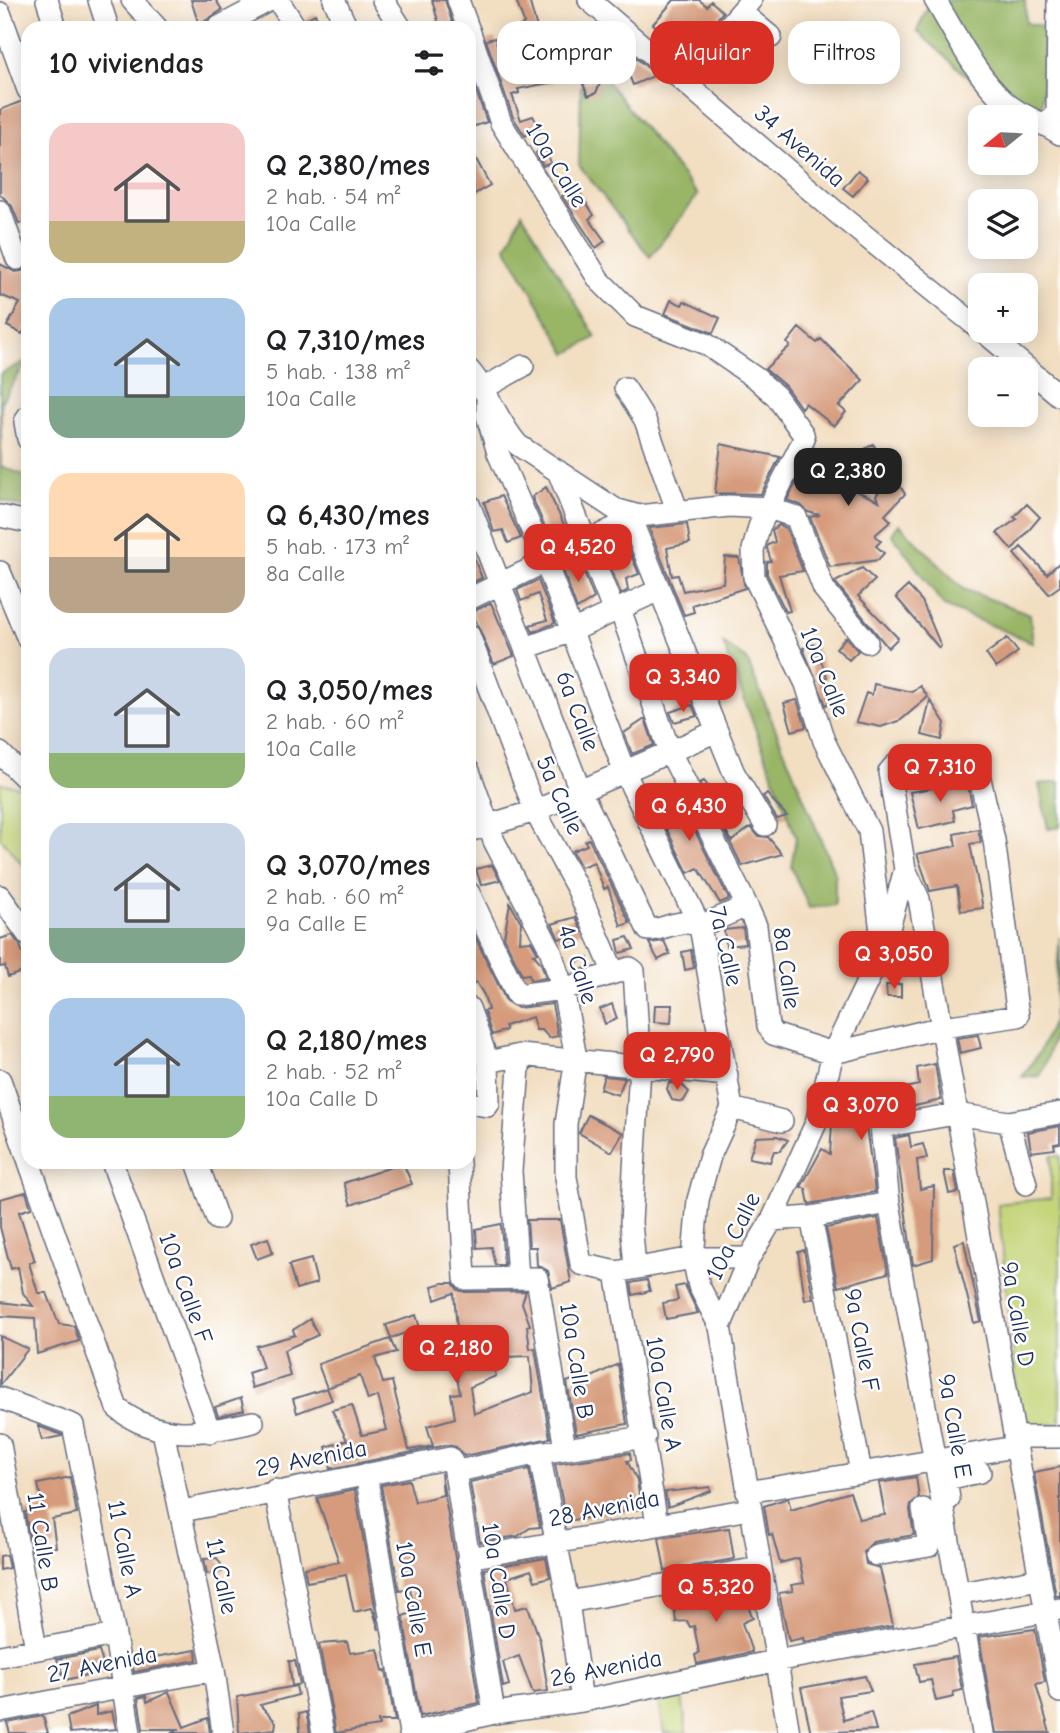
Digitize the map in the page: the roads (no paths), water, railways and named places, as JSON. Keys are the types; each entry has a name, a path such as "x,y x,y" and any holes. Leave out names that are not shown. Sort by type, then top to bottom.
{"street":[{"path":"47,0 54,21"},
{"path":"99,0 106,21"},
{"path":"132,0 151,21"},
{"path":"236,21 270,0 290,21"},
{"path":"334,0 344,21"},
{"path":"383,0 396,21"},
{"name":"10a Calle","path":"458,0 466,21"},
{"name":"34 Avenida","path":"589,0 650,52"},
{"path":"935,0 980,71 1004,102 1033,122 1054,129 1059,78 1058,0"},
{"path":"733,21 746,6 758,21"},
{"path":"0,13 21,71"},
{"name":"10a Calle","path":"476,50 501,124 599,280 635,316 706,344 747,372 776,396 801,428 804,439 759,527 753,551 754,577 806,684 824,741 869,831 883,949 833,1053 816,1123 772,1220 750,1258 720,1327"},
{"name":"34 Avenida","path":"687,84 843,218 968,319"},
{"path":"0,211 15,258"},
{"name":"34 Avenida","path":"997,343 1060,396"},
{"path":"523,366 478,386 518,445 637,522 659,590 734,772 765,825"},
{"name":"7a Calle","path":"478,386 498,453 545,560 625,773 700,926 732,1108"},
{"path":"625,388 649,429 677,510"},
{"name":"8a Calle","path":"558,471 585,540 617,610 670,752 750,911 768,1026 773,1034 833,1053"},
{"path":"476,595 585,540 677,510 729,506 769,508 796,517 824,589 867,642"},
{"path":"0,516 21,520"},
{"name":"6a Calle","path":"476,522 580,790 650,931 673,922 688,921 700,926"},
{"path":"0,572 21,622"},
{"path":"526,648 572,631 659,590"},
{"name":"5a Calle","path":"476,654 535,811 578,890 613,971"},
{"path":"476,829 535,811 717,731"},
{"path":"0,753 21,774"},
{"path":"833,1053 943,1027 1019,1014 994,840 977,766 971,758 891,768 905,869 883,949"},
{"name":"4a Calle","path":"476,790 494,841 550,949 563,989 576,1058 566,1124 566,1177 581,1264 585,1267 626,1270"},
{"name":"9a Calle D","path":"905,869 919,899 1039,1579 1053,1610 1060,1692"},
{"path":"0,896 21,925"},
{"path":"476,907 499,951 514,992 522,997 563,989 613,971 630,968 634,971 640,1067 626,1270 693,1258 750,1258"},
{"path":"700,926 750,911"},
{"path":"476,1028 488,1062 478,1105"},
{"path":"488,1062 520,1055 576,1058 727,1075"},
{"name":"10a Calle B","path":"520,1055 511,1171 528,1279 565,1449"},
{"path":"0,1080 21,1138"},
{"path":"782,1121 732,1108 710,1156 698,1200 693,1258 699,1286 720,1327 789,1733"},
{"path":"955,1114 1009,1122 1060,1113"},
{"name":"9a Calle E","path":"955,1114 881,1127 889,1203 935,1462 941,1546 964,1627 983,1733"},
{"path":"1009,1122 1026,1184"},
{"path":"32,1169 117,1408 134,1422 163,1431 210,1432 253,1422"},
{"name":"10a Calle F","path":"115,1169 210,1432"},
{"path":"199,1169 217,1219"},
{"path":"459,1169 465,1279 528,1279"},
{"path":"772,1220 811,1217 889,1203"},
{"name":"9a Calle F","path":"811,1217 861,1472"},
{"name":"10a Calle A","path":"626,1270 657,1524"},
{"name":"11 Calle A","path":"0,1398 71,1422 75,1430 115,1635 130,1733"},
{"name":"11 Calle","path":"163,1431 215,1670 223,1733"},
{"name":"29 Avenida","path":"182,1511 275,1490 366,1474 452,1465 645,1437"},
{"name":"28 Avenida","path":"468,1559 657,1524 861,1472 935,1462 1015,1442 1060,1437"},
{"name":"11 Calle B","path":"0,1444 36,1649"},
{"path":"539,1452 568,1602 582,1701"},
{"name":"10a Calle D","path":"452,1465 494,1713"},
{"path":"964,1627 967,1592 945,1482 949,1478 980,1472"},
{"name":"10a Calle E","path":"366,1474 410,1733"},
{"path":"275,1490 323,1733"},
{"path":"876,1555 941,1546 923,1509"},
{"path":"568,1602 760,1568"},
{"path":"967,1592 1039,1579"},
{"name":"26 Avenida","path":"410,1733 494,1713 582,1701 775,1661 1053,1610"},
{"path":"0,1656 115,1635"},
{"name":"27 Avenida","path":"0,1711 215,1670"}]}
